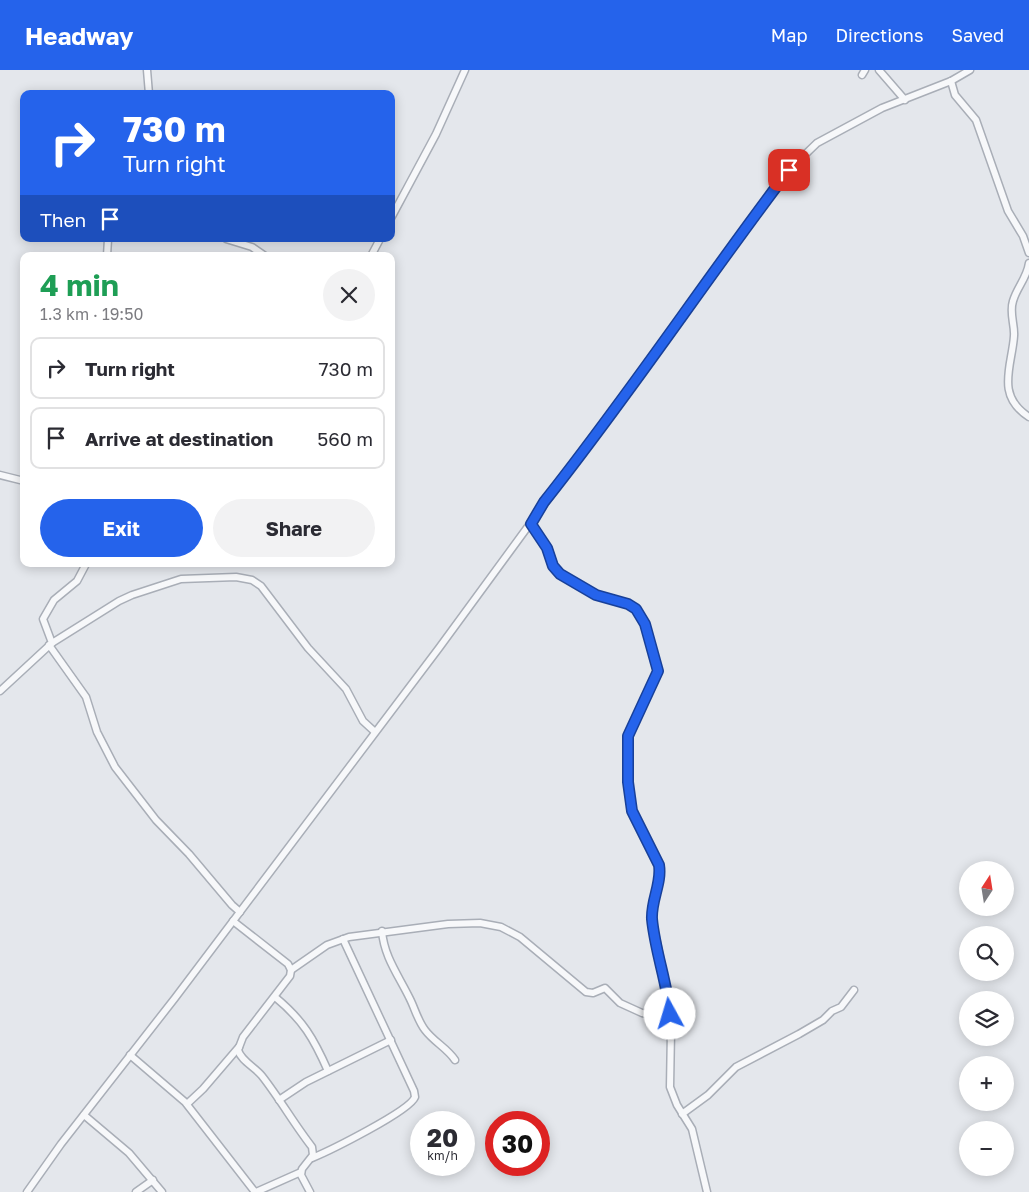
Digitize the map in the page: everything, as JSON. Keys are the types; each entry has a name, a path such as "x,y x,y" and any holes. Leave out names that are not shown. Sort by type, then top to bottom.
{"street":[{"path":"147,70 149,90"},
{"path":"395,211 436,134 465,70"},
{"path":"879,70 905,100"},
{"path":"27,1192 531,524 544,502 590,444 673,332 730,249 796,161 817,143 882,108 951,81 970,70"},
{"path":"951,81 955,95 976,120 1008,211 1023,236 1029,253"},
{"path":"236,242 252,247 259,252"},
{"path":"1029,263 1026,278 1012,304 1014,337 1007,376 1014,401 1020,411 1029,417"},
{"path":"0,475 20,480"},
{"path":"531,524 547,548 553,566 560,574 596,595 624,602 636,609 645,624 654,652 658,671 628,736 628,782 632,811 659,865 660,874 653,903 652,919 667,988 670,1018 670,1088 696,1142 707,1192"},
{"path":"84,567 77,581 54,600 43,619 51,644 86,697 97,732 115,767 156,820 240,912"},
{"path":"0,691 51,644 119,601 159,585 181,579 228,576 252,580 261,586 308,648 346,689 363,721 375,732"},
{"path":"233,921 288,964 292,970"},
{"path":"187,1104 203,1089 239,1047 243,1037 275,997 290,976 292,970 317,951 343,939 382,932 460,923 501,927 532,946 586,992 593,993 605,988 620,1003 642,1013 670,1018"},
{"path":"382,932 389,960 420,1022 429,1035 449,1051 455,1060"},
{"path":"130,1055 187,1104 256,1192 301,1172 312,1158 378,1124 414,1100 414,1091 343,939"},
{"path":"682,1114 708,1095 736,1067 823,1020 832,1011 841,1007 854,990"},
{"path":"275,997 297,1016 307,1028 328,1071"},
{"path":"279,1100 306,1082 391,1040"},
{"path":"239,1047 241,1056 260,1074 312,1147 312,1158"},
{"path":"84,1115 129,1152 162,1192"},
{"path":"301,1172 301,1177 310,1192"},
{"path":"136,1192 153,1180"}],"route":[{"path":"670,1014 667,988 652,919 653,903 660,874 659,865 632,811 628,782 628,736 658,671 654,652 639,612 624,602 596,595 560,574 553,566 547,548 531,524 544,502 590,444 673,332 730,249 789,170"}]}
